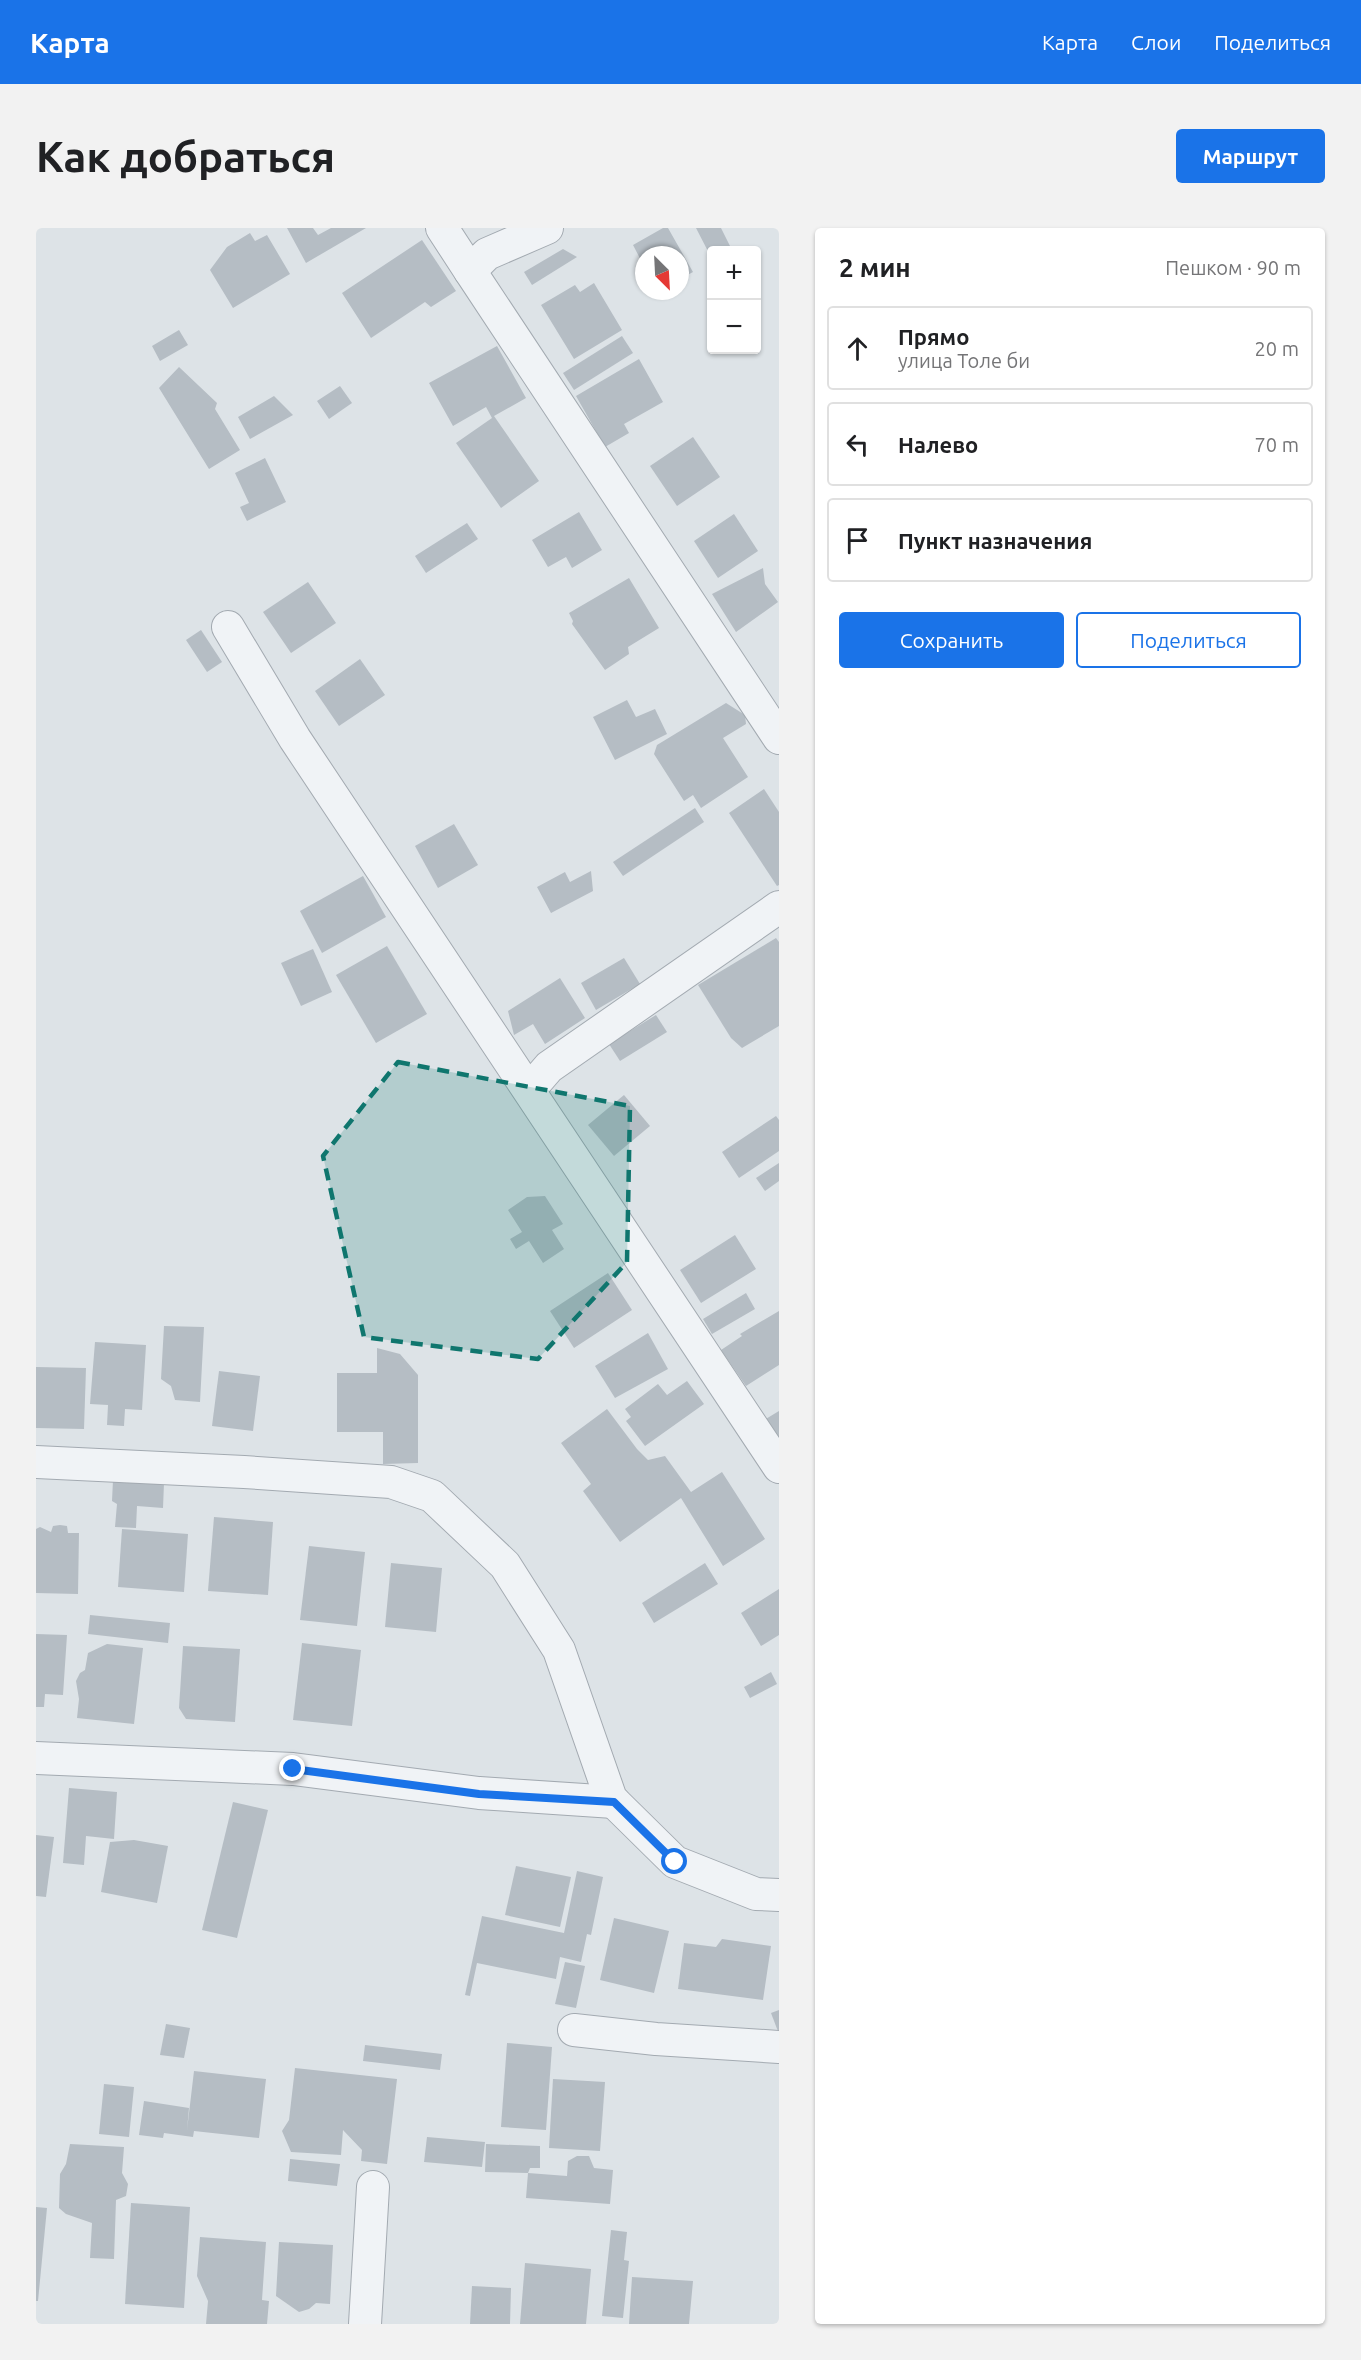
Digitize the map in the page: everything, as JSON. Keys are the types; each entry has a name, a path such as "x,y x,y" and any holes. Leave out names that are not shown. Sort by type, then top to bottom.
{"street":[{"path":"442,228 779,738"},
{"path":"470,272 486,254 547,228"},
{"path":"228,627 295,739 530,1089 779,1467"},
{"path":"530,1089 549,1066 779,907"},
{"path":"36,1462 391,1482 432,1496 505,1565 559,1650 613,1800 675,1862 756,1894 779,1895"},
{"path":"36,1758 293,1769 479,1794 613,1800"},
{"path":"574,2030 656,2039 779,2047"},
{"path":"365,2324 373,2187"}],"highlighted area":[{"path":"398,1062 630,1106 627,1262 538,1359 364,1337 323,1156"}],"building":[{"path":"287,228 313,228 318,235 331,228 366,228 306,263"},
{"path":"663,228 668,228 678,246 635,246 635,249 633,245"},
{"path":"696,228 721,228 730,246 707,246 707,249"},
{"path":"250,233 255,241 267,235 290,274 233,308 210,270 227,247"},
{"path":"422,240 456,291 431,307 425,302 371,338 342,293"},
{"path":"563,249 577,257 532,285 524,272"},
{"path":"594,283 622,330 574,359 541,305 575,285 580,292"},
{"path":"179,330 188,345 160,361 152,346"},
{"path":"622,336 633,353 574,390 563,373"},
{"path":"497,346 526,398 494,416 539,481 501,508 456,443 492,418 486,407 453,426 429,383"},
{"path":"639,359 663,402 624,424 629,433 605,447 576,396"},
{"path":"179,367 217,403 215,409 240,450 209,469 159,388"},
{"path":"340,386 352,403 329,419 317,401"},
{"path":"274,396 293,415 250,439 238,417"},
{"path":"693,437 720,477 677,506 650,466"},
{"path":"265,458 286,502 247,521 240,507 249,503 235,473"},
{"path":"579,512 602,550 572,568 566,557 548,567 532,540"},
{"path":"734,514 758,551 718,578 694,541"},
{"path":"467,523 478,539 426,573 415,556"},
{"path":"763,568 765,584 778,602 736,632 712,594"},
{"path":"629,578 659,628 628,647 629,654 605,670 572,624 569,613"},
{"path":"308,582 336,623 291,653 263,612"},
{"path":"201,630 222,662 207,672 186,640"},
{"path":"360,659 385,695 339,726 315,691"},
{"path":"627,700 636,717 655,709 667,734 615,760 593,717"},
{"path":"726,703 745,715 746,724 723,738 748,777 701,808 693,795 684,801 654,754 657,745"},
{"path":"764,789 779,812 779,885 777,886 729,813"},
{"path":"695,808 704,822 623,876 613,862"},
{"path":"454,824 478,865 438,888 415,846"},
{"path":"591,871 593,891 551,913 537,887 565,872 570,882"},
{"path":"363,876 386,917 322,953 300,911"},
{"path":"776,938 779,942 779,1026 742,1048 731,1038 698,985"},
{"path":"387,946 427,1014 376,1043 336,975"},
{"path":"313,949 332,992 301,1006 281,963"},
{"path":"624,958 640,984 596,1010 581,983"},
{"path":"560,978 585,1018 545,1044 533,1024 514,1035 508,1011"},
{"path":"656,1015 667,1032 620,1061 609,1044"},
{"path":"624,1095 650,1126 614,1156 588,1125"},
{"path":"776,1116 779,1120 779,1151 739,1178 722,1152"},
{"path":"779,1163 779,1181 765,1191 756,1178"},
{"path":"545,1196 563,1224 552,1230 564,1249 543,1263 529,1241 516,1249 510,1239 522,1232 508,1210 527,1197"},
{"path":"735,1235 756,1269 701,1303 680,1270"},
{"path":"608,1273 632,1310 574,1348 550,1311"},
{"path":"746,1293 755,1309 712,1334 703,1319"},
{"path":"779,1311 779,1365 746,1386 721,1350 742,1336 740,1334"},
{"path":"164,1326 204,1327 200,1402 175,1400 171,1386 161,1379"},
{"path":"648,1333 668,1369 615,1398 595,1366"},
{"path":"95,1342 146,1345 142,1410 125,1409 124,1426 107,1425 108,1405 90,1404"},
{"path":"377,1348 400,1354 418,1375 418,1463 383,1464 383,1432 337,1432 337,1373 377,1373"},
{"path":"36,1367 86,1368 84,1429 36,1428"},
{"path":"219,1371 260,1376 253,1431 212,1426"},
{"path":"687,1381 704,1404 645,1446 626,1421 631,1417 625,1409 658,1384 667,1395"},
{"path":"607,1409 648,1460 665,1456 691,1492 722,1472 765,1539 723,1566 681,1498 620,1542 583,1491 591,1484 561,1443"},
{"path":"779,1411 779,1456 759,1423"},
{"path":"113,1480 164,1483 163,1508 137,1506 136,1528 115,1527 117,1504 112,1501"},
{"path":"214,1517 273,1522 268,1595 208,1591"},
{"path":"53,1526 67,1526 68,1533 79,1533 78,1594 36,1593 36,1529 40,1527 51,1532"},
{"path":"122,1529 188,1534 184,1592 118,1587"},
{"path":"309,1546 365,1552 357,1626 300,1620"},
{"path":"391,1563 442,1568 436,1632 385,1627"},
{"path":"705,1563 718,1584 654,1623 642,1603"},
{"path":"779,1589 779,1635 761,1646 741,1613"},
{"path":"90,1615 170,1623 168,1643 88,1634"},
{"path":"36,1634 67,1635 63,1695 45,1694 44,1707 36,1707"},
{"path":"302,1643 361,1650 352,1726 293,1720"},
{"path":"107,1644 143,1648 134,1724 77,1718 79,1699 76,1681 80,1673 85,1670 88,1653"},
{"path":"183,1646 240,1649 235,1722 186,1719 179,1708"},
{"path":"771,1672 777,1684 750,1698 744,1687"},
{"path":"69,1788 117,1792 114,1839 86,1836 84,1865 63,1863"},
{"path":"233,1802 268,1810 237,1938 202,1930"},
{"path":"36,1835 54,1837 46,1897 36,1896"},
{"path":"134,1840 168,1846 157,1903 101,1892 110,1842"},
{"path":"516,1866 571,1877 560,1927 505,1915"},
{"path":"577,1871 603,1877 591,1935 587,1934 581,1962 560,1957 556,1979 477,1963 470,1996 465,1995 482,1916 564,1933"},
{"path":"614,1918 669,1931 654,1993 600,1980"},
{"path":"722,1939 771,1946 763,2000 678,1989 684,1943 716,1947"},
{"path":"565,1962 585,1966 576,2008 555,2004"},
{"path":"779,2010 779,2034 771,2013"},
{"path":"166,2024 190,2028 184,2058 160,2055"},
{"path":"507,2043 552,2047 546,2130 501,2127"},
{"path":"365,2045 442,2054 440,2070 363,2061"},
{"path":"295,2068 397,2079 387,2164 361,2161 362,2150 343,2130 341,2155 291,2152 282,2131 289,2120"},
{"path":"194,2071 266,2079 259,2138 194,2131 193,2137 164,2133 163,2138 139,2135 144,2101 189,2108 187,2130"},
{"path":"553,2079 605,2082 600,2151 549,2148"},
{"path":"104,2084 134,2087 129,2137 99,2134"},
{"path":"427,2137 485,2142 482,2167 424,2162"},
{"path":"70,2144 124,2147 122,2173 128,2184 126,2196 116,2200 114,2259 90,2258 92,2223 66,2214 59,2208 60,2174 66,2164"},
{"path":"486,2144 540,2146 540,2168 530,2168 528,2173 485,2172"},
{"path":"577,2156 589,2156 594,2168 613,2170 610,2204 526,2198 528,2173 567,2176 568,2161"},
{"path":"290,2159 340,2164 337,2186 288,2181"},
{"path":"131,2203 190,2207 184,2308 125,2304"},
{"path":"36,2207 47,2208 38,2301 36,2301"},
{"path":"611,2230 627,2232 624,2260 629,2261 623,2318 602,2316"},
{"path":"200,2237 266,2242 262,2300 269,2301 267,2324 206,2324 208,2301 197,2276"},
{"path":"279,2242 333,2245 330,2304 316,2303 309,2309 299,2312 276,2296"},
{"path":"525,2263 591,2269 586,2324 520,2324"},
{"path":"632,2277 693,2281 689,2324 629,2324"},
{"path":"472,2286 511,2288 510,2324 470,2324"}],"route":[{"path":"293,1769 479,1794 614,1802 675,1862"}]}
